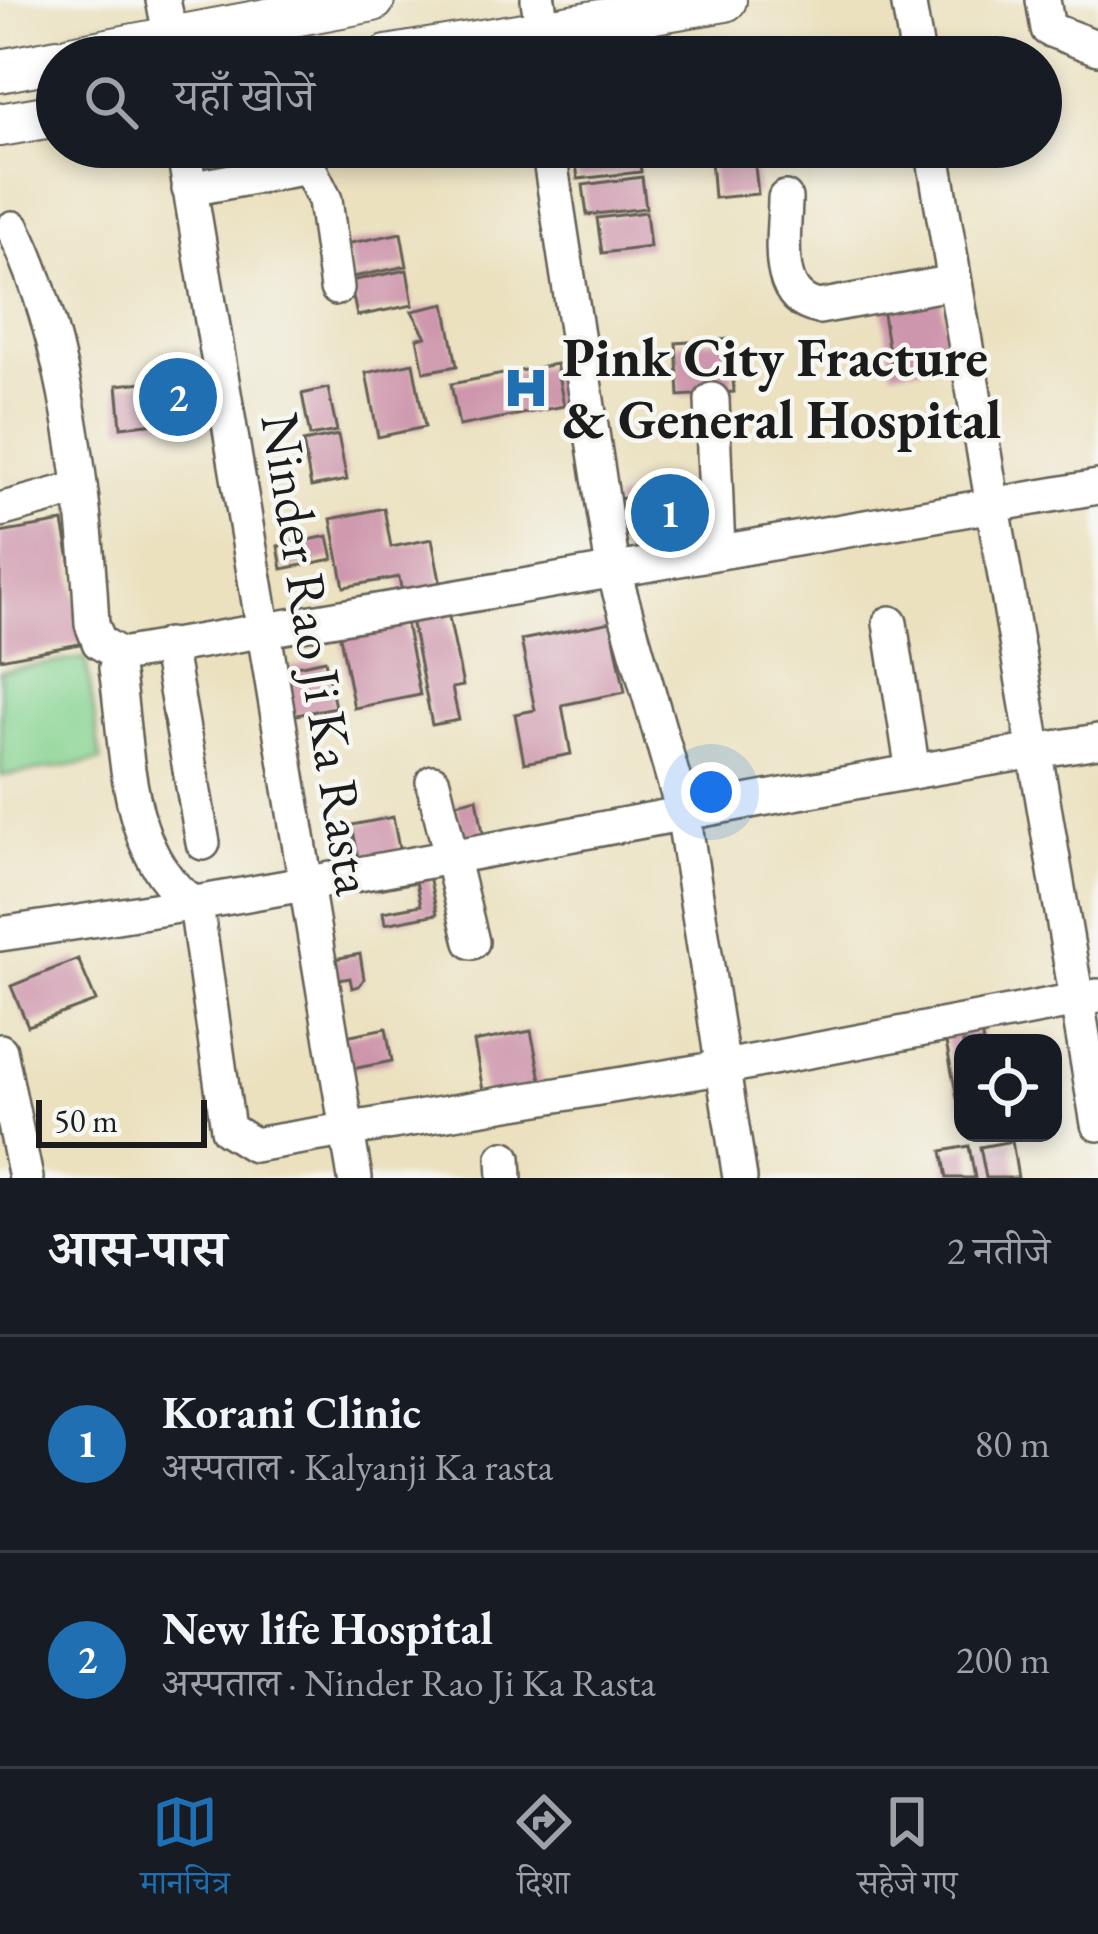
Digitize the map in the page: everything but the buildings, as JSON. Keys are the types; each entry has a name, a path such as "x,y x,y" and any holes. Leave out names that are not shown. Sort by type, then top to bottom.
{"main road":[{"path":"122,36 167,18 373,0"},
{"path":"503,36 724,0"},
{"path":"0,71 36,64"},
{"path":"0,125 36,119"}],"street":[{"path":"908,0 914,36"},
{"path":"1043,0 1048,29 1098,49"},
{"name":"Ninder Rao Ji Ka Rasta","path":"186,168 355,1178"},
{"path":"189,189 302,168 311,172 325,200 337,288"},
{"path":"558,168 613,568 682,812 740,1178"},
{"path":"936,168 993,504 1087,998 1098,1124"},
{"path":"785,198 785,274 794,297 803,304 819,307 955,282"},
{"path":"13,228 50,341 80,488 92,623 99,641 121,655 1098,487"},
{"path":"712,400 718,552"},
{"path":"0,510 80,488"},
{"path":"890,623 914,772"},
{"path":"168,645 203,843"},
{"path":"121,655 116,668 122,710 152,863 171,890 196,905"},
{"path":"0,934 196,905 682,812 1098,741"},
{"path":"433,782 472,942"},
{"path":"196,905 228,1129 254,1145 720,1068 1087,998"},
{"path":"0,1051 26,1178"}],"green space":[{"path":"86,658 101,761 1,776 0,671"}],"place":[{"name":"Pink City Fracture & General Hospital","path":"526,388"},
{"name":"New life Hospital","path":"178,397"},
{"name":"Korani Clinic","path":"670,513"}]}
